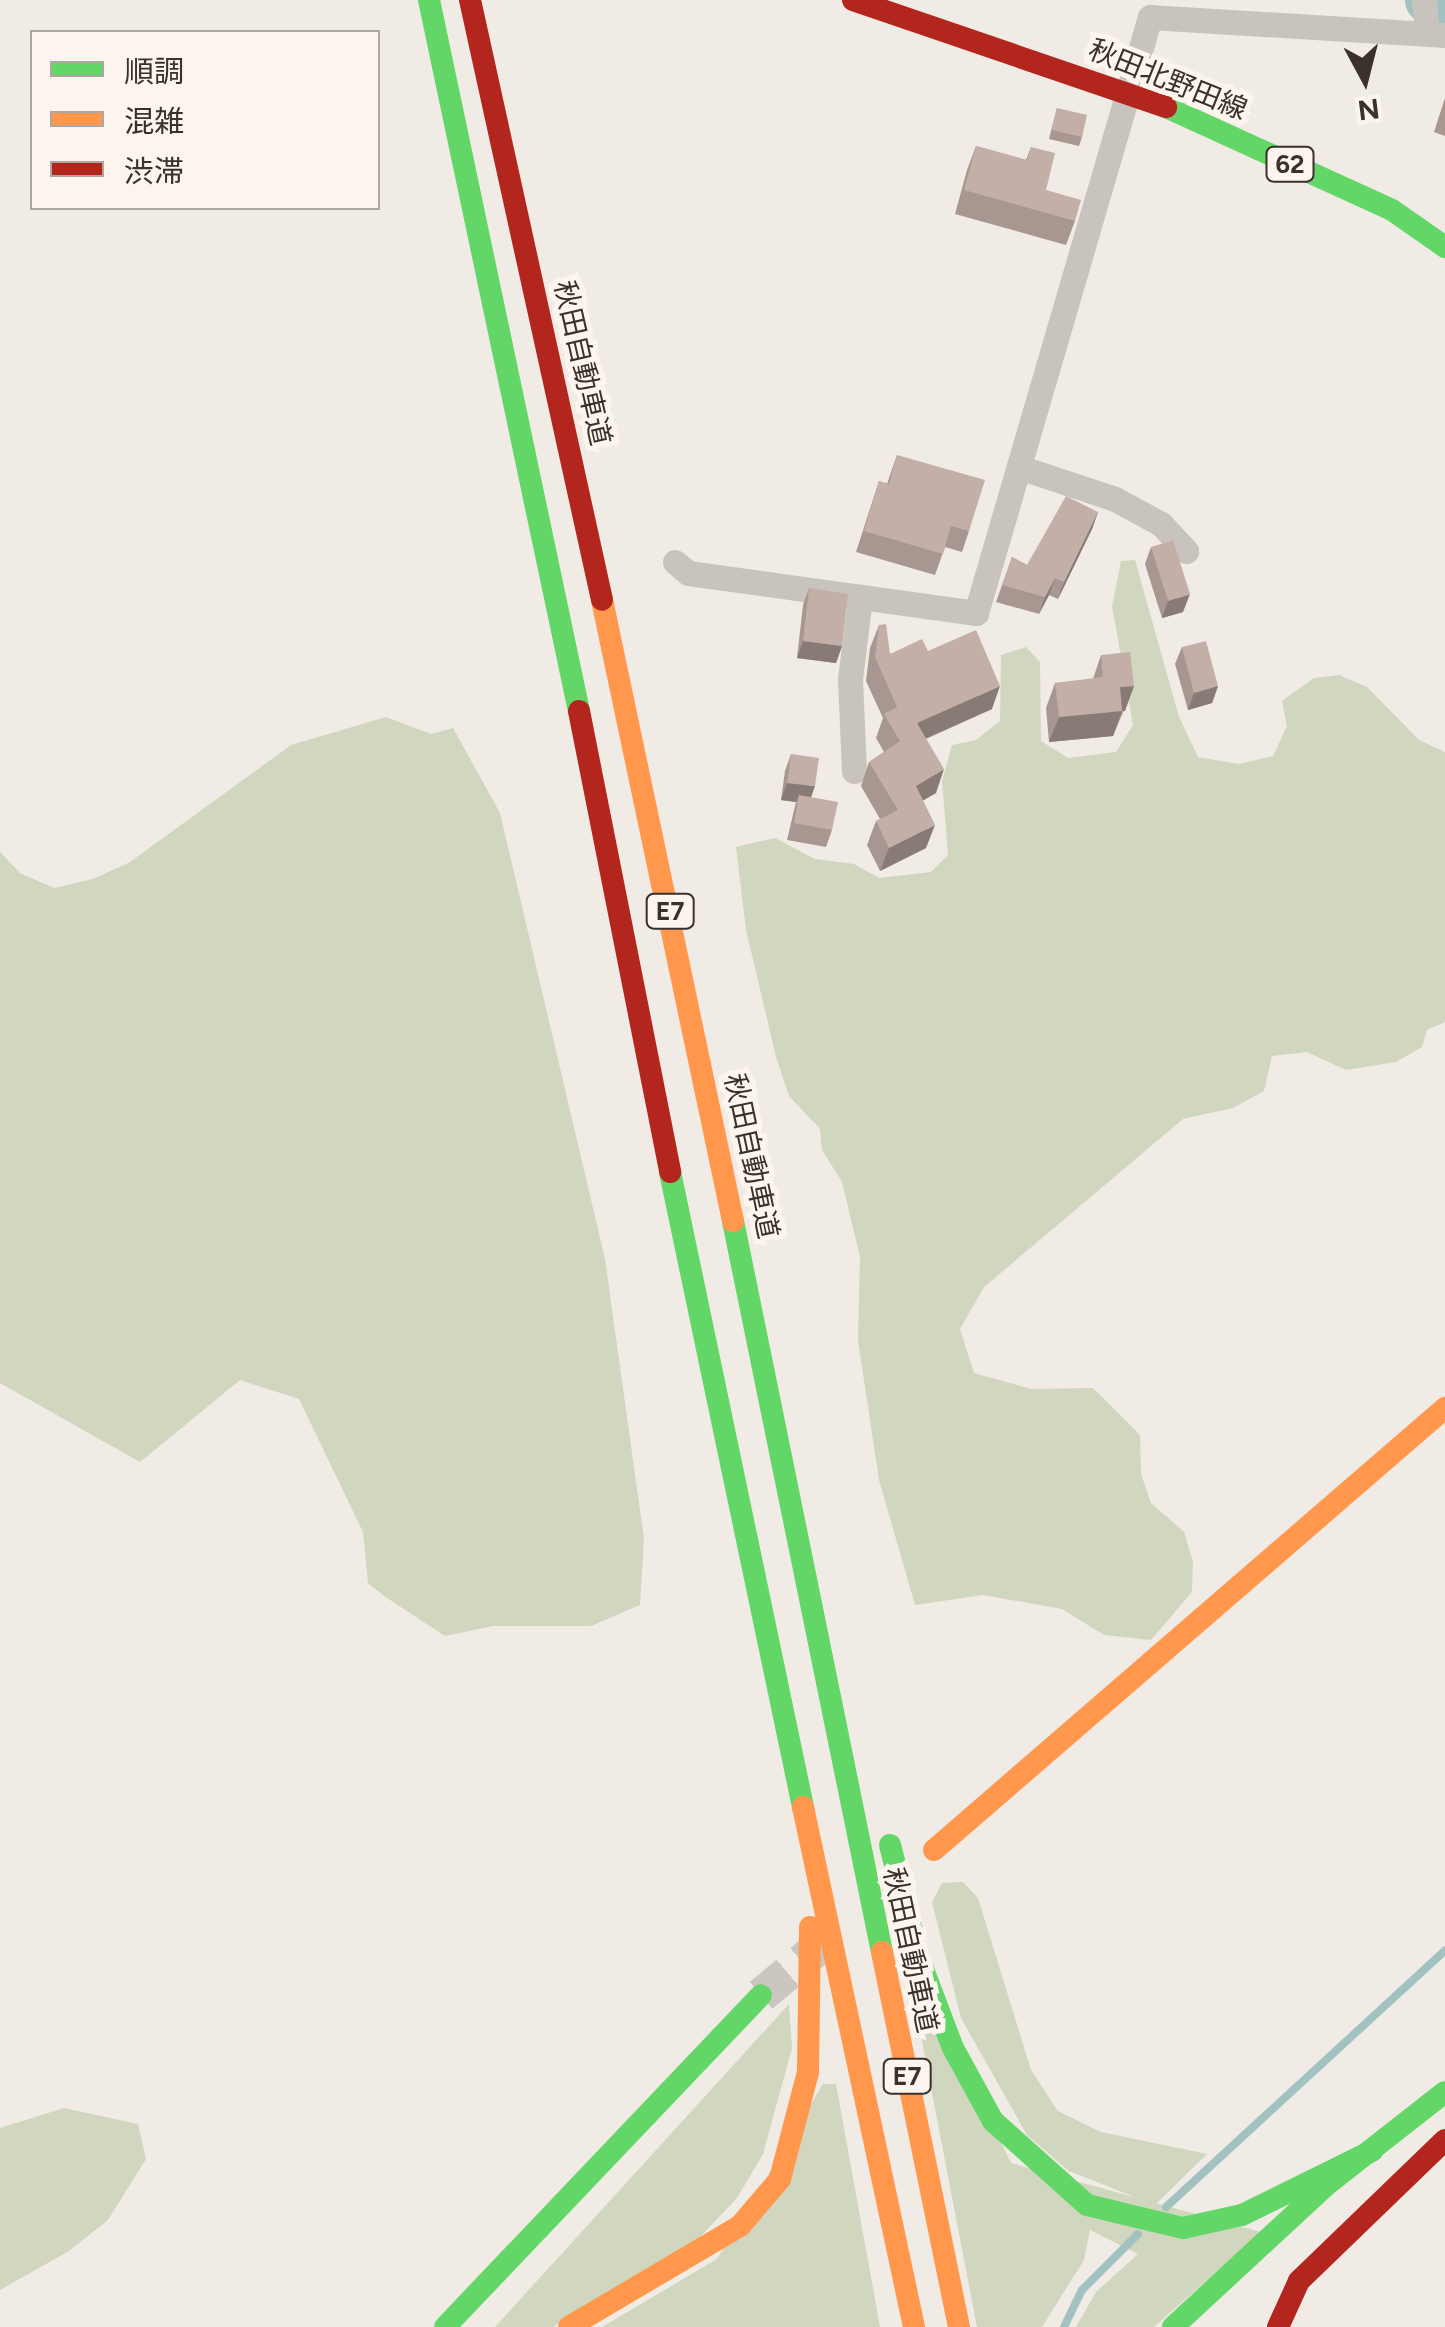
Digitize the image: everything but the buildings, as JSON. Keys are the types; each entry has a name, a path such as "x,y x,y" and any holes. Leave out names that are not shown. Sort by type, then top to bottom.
{"main road":[{"name":"E7","path":"428,0 914,2327"},
{"name":"秋田自動車道","path":"470,0 793,1500 959,2327"},
{"name":"秋田北野田線","path":"853,0 1130,91 1392,210 1445,246"},
{"path":"934,1850 1445,1408"},
{"path":"793,1500 860,1714"},
{"path":"885,1824 918,1956 961,2062 993,2121 1088,2205 1182,2228 1242,2216 1372,2151"},
{"path":"569,2327 740,2226 780,2179 796,2127 812,2034 811,1840"},
{"path":"445,2327 761,1996"},
{"path":"1173,2327 1372,2151 1445,2092"},
{"path":"1278,2327 1299,2282 1445,2140"},
{"path":"1272,2283 1352,2228"}],"street":[{"path":"675,562 688,573 976,613 1150,16 1436,34 1424,0"},
{"path":"1019,467 1116,498 1162,524 1186,551"},
{"path":"854,771 850,679 860,597"}],"green space":[{"path":"1135,560 1179,717 1198,757 1239,764 1273,756 1287,726 1282,701 1314,678 1339,675 1367,687 1419,740 1445,752 1445,1022 1427,1030 1422,1047 1396,1062 1346,1070 1307,1052 1272,1056 1264,1091 1233,1108 1183,1119 984,1287 960,1329 974,1373 1031,1389 1093,1388 1140,1435 1141,1474 1151,1503 1184,1532 1193,1562 1192,1592 1151,1640 1104,1635 1062,1609 983,1595 915,1605 879,1480 858,1340 860,1257 842,1182 822,1150 820,1129 789,1096 776,1057 746,930 736,847 775,838 815,859 854,864 879,878 931,872 948,855 942,781 952,745 976,740 1000,721 1001,655 1026,647 1040,662 1041,741 1068,758 1116,752 1133,725 1112,606 1121,561"},
{"path":"386,717 431,734 453,728 500,813 605,1259 644,1539 640,1605 591,1626 493,1626 445,1636 384,1596 368,1583 363,1532 299,1399 240,1380 140,1462 0,1383 0,852 20,873 54,888 93,879 130,862 291,745"},
{"path":"963,1882 978,1898 1031,2070 1058,2111 1101,2132 1207,2154 1155,2205 1069,2171 1027,2135 961,2018 932,1902 942,1883"},
{"path":"902,1937 1011,2163 1261,2232 1154,2327 1076,2327 1096,2292 1138,2254 1090,2230 1084,2260 1042,2327 977,2327"},
{"path":"789,2004 792,2048 763,2154 737,2198 700,2237 553,2327 495,2327"},
{"path":"823,2084 836,2084 880,2327 602,2327 717,2259"},
{"path":"64,2108 138,2124 146,2159 108,2220 69,2251 0,2290 0,2128"}],"waterway":[{"path":"1427,0 1445,1"},
{"path":"1166,2207 1445,1950"},
{"path":"1064,2327 1082,2290 1138,2234"}],"tunnel":[{"path":"761,1995 822,1944"}],"traffic: fast":[{"path":"429,0 579,711"},
{"path":"1166,107 1392,210 1445,247"},
{"path":"670,1172 803,1807"},
{"path":"733,1221 882,1952"},
{"path":"890,1845 918,1956 953,2048 993,2121 1087,2205 1183,2228 1242,2215 1372,2151"},
{"path":"445,2327 761,1995"},
{"path":"1173,2327 1325,2186 1445,2092"}],"traffic: slow":[{"path":"602,600 733,1221"},
{"path":"934,1850 1445,1408"},
{"path":"803,1807 914,2327"},
{"path":"569,2327 740,2226 780,2179 808,2072 810,1927"},
{"path":"882,1952 959,2327"}],"traffic: jam":[{"path":"470,0 602,600"},
{"path":"853,0 1166,107"},
{"path":"579,711 670,1172"},
{"path":"1278,2327 1299,2281 1445,2140"}]}
